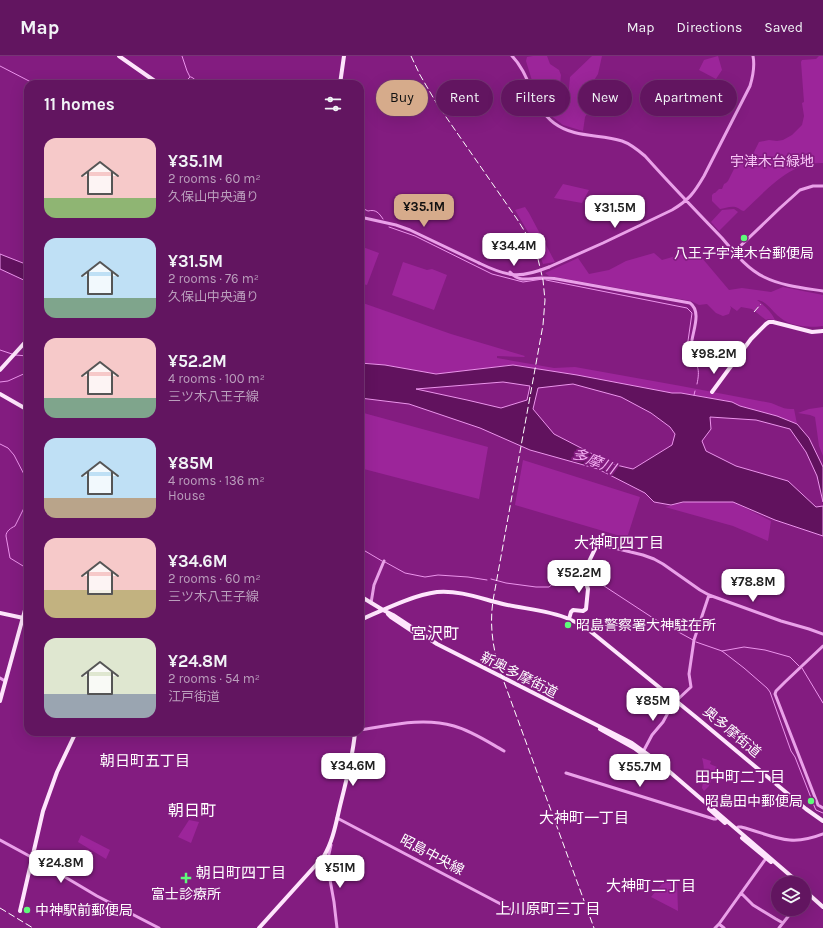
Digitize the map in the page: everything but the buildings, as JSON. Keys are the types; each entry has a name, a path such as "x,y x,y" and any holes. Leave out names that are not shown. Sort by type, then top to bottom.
{"main road":[{"path":"119,56 153,80"},
{"path":"341,80 344,56"},
{"path":"712,392 751,338 769,322 812,332 823,331"},
{"path":"0,370 24,343"},
{"path":"0,394 24,408"},
{"path":"569,619 570,612 573,610 583,611 586,608 588,589 583,573 603,535"},
{"name":"奥多摩街道","path":"364,618 425,594 449,591 503,604 551,613 569,619 590,631 806,809 823,821"},
{"name":"新奥多摩街道","path":"364,599 430,643 643,752"},
{"path":"0,613 24,618"},
{"path":"0,701 24,624"},
{"path":"20,911 41,817 66,752 74,736"},
{"path":"259,928 324,856 328,848 332,838 351,759 354,736"},
{"path":"643,752 718,817 790,876"},
{"path":"643,752 736,829 787,876"},
{"path":"811,895 823,903"},
{"path":"811,896 823,907"}],"street":[{"path":"512,56 523,71 544,114 551,120 563,129 571,132 621,141 631,146 640,152 750,268 764,277 779,283 823,291"},
{"path":"364,218 396,225 410,230 496,271 515,275 532,273 549,267 672,210 686,200 695,191 750,86 754,68 753,56"},
{"path":"734,252 800,190 813,186 823,186"},
{"path":"510,272 514,276 522,279 557,279 690,303 694,306 696,312 692,340"},
{"path":"598,544 654,559 709,595 781,621 823,634"},
{"path":"371,603 374,585 384,562"},
{"path":"643,752 652,735 663,722 670,708 691,686 689,676 693,641 709,595"},
{"path":"823,646 776,691 775,695 818,805 823,808"},
{"path":"0,678 5,681"},
{"path":"364,729 410,722 438,722 455,726 467,731 504,751"},
{"path":"566,773 714,819 718,817"},
{"name":"昭島中央線","path":"337,818 516,912"},
{"path":"736,829 741,827 774,838 786,840 806,840 823,834"},
{"path":"327,863 332,838"},
{"path":"0,840 97,896 159,928"},
{"path":"324,856 327,863 337,928"},
{"path":"714,928 719,924 767,857"},
{"path":"741,893 753,905 783,922"},
{"path":"779,928 788,916"},
{"path":"719,924 724,928"}],"green space":[{"path":"547,56 550,64 559,70 561,75 560,80 532,80 526,61 527,57"},
{"path":"592,56 602,56 598,74 594,80 578,80 578,116 586,116 583,131 563,125 551,116 570,116 570,77"},
{"path":"718,56 722,70 716,79 699,70 704,60"},
{"name":"宇津木台緑地","path":"819,56 823,56 823,163 811,164 789,172 770,186 744,211 736,207 720,209 712,201 712,195 719,189 722,189 736,165 740,163 744,155 750,155 754,152 759,142 783,140 792,135 802,125 804,116 802,103 804,102 801,62 802,60 816,59"},
{"path":"563,184 589,190 582,203 554,198"},
{"path":"525,207 555,262 543,264 537,247 515,210"},
{"path":"734,209 738,212 719,231 711,222 722,210"},
{"path":"364,247 379,253 367,285 364,284"},
{"path":"654,253 662,260 683,254 688,260 702,258 729,290 742,288 771,292 783,287 823,295 823,326 815,327 789,323 779,317 764,303 757,300 768,309 775,320 766,320 752,309 741,307 737,311 730,306 731,308 729,314 723,316 716,313 707,304 699,305 691,301 549,276 545,273 578,258 589,274 609,270 626,261"},
{"path":"403,262 427,270 432,269 447,275 434,310 392,295"},
{"path":"364,303 451,334 525,356 497,356 497,358 554,368 575,367 771,403 784,408 794,409 797,424 777,416 740,406 732,402 513,365 436,374 385,365 364,363"},
{"path":"823,407 823,456 819,446 815,417 798,413 809,409"},
{"path":"364,413 488,447 479,499 364,469"},
{"path":"523,460 640,497 627,538 515,505"},
{"path":"686,502 733,502 771,521 768,541 733,526 665,507"},
{"path":"702,758 711,761 710,764 717,767 709,786 704,791 702,788 704,765"},
{"path":"189,820 199,822 191,843 178,837"},
{"path":"81,835 110,850 106,859 78,842"},
{"path":"667,878 677,881 678,911 651,897"}],"water":[{"path":"0,254 24,263 24,280 0,269"},
{"name":"多摩川","path":"364,363 385,365 436,374 513,365 732,402 740,406 777,416 797,424 809,438 823,467 823,502 817,476 806,452 790,429 756,420 710,417 711,429 702,441 706,451 736,466 788,481 816,507 823,506 823,536 775,520 733,502 683,502 671,505 654,502 645,493 598,469 530,450 480,428 409,404 364,398","holes":["503,382 530,386 527,400 501,408 416,389","573,384 621,397 651,413 670,427 675,434 672,445 633,469 612,464 554,434 533,409 538,388"]}],"waterway":[{"path":"182,56 190,77"},
{"path":"0,66 27,80"},
{"path":"187,80 190,77"},
{"path":"191,77 195,80"},
{"path":"364,209 377,212 383,219"},
{"path":"389,227 415,236 492,274 523,282 543,279"},
{"path":"546,280 687,308 692,313 686,355 694,361 698,367 697,384"},
{"path":"0,350 12,354"},
{"path":"15,355 24,356"},
{"path":"0,382 8,381 24,374"},
{"path":"694,395 695,391"},
{"path":"0,444 8,448 14,455 24,474"},
{"path":"24,508 15,526 6,534 10,558 24,567"},
{"path":"364,550 382,561"},
{"path":"385,562 405,573 425,577 438,575 487,580"},
{"path":"491,579 506,583 536,587 549,587 555,582 582,578"},
{"path":"587,579 598,582 653,618 693,640"},
{"path":"696,642 722,651 744,668 770,692 791,751 795,757 815,808 823,813"},
{"path":"722,651 744,647 765,650 790,657 799,666"},
{"path":"802,668 823,703"}],"railway":[{"path":"411,56 437,104 530,240 538,259 543,280 545,300 543,325 492,605 492,633 500,671 594,928"},
{"path":"754,312 761,304"},
{"path":"0,908 33,928"}],"place":[{"name":"八王子宇津木台郵便局","path":"744,238"},
{"name":"昭島警察署大神駐在所","path":"568,625"},
{"name":"昭島田中郵便局","path":"811,801"},
{"name":"富士診療所","path":"186,878"},
{"name":"中神駅前郵便局","path":"27,910"}],"district":[{"name":"大神町四丁目","path":"619,543"},
{"name":"宮沢町","path":"435,633"},
{"name":"朝日町五丁目","path":"145,761"},
{"name":"田中町二丁目","path":"740,777"},
{"name":"朝日町","path":"192,810"},
{"name":"大神町一丁目","path":"584,818"},
{"name":"朝日町四丁目","path":"241,873"},
{"name":"大神町二丁目","path":"651,886"},
{"name":"上川原町三丁目","path":"548,909"}]}
